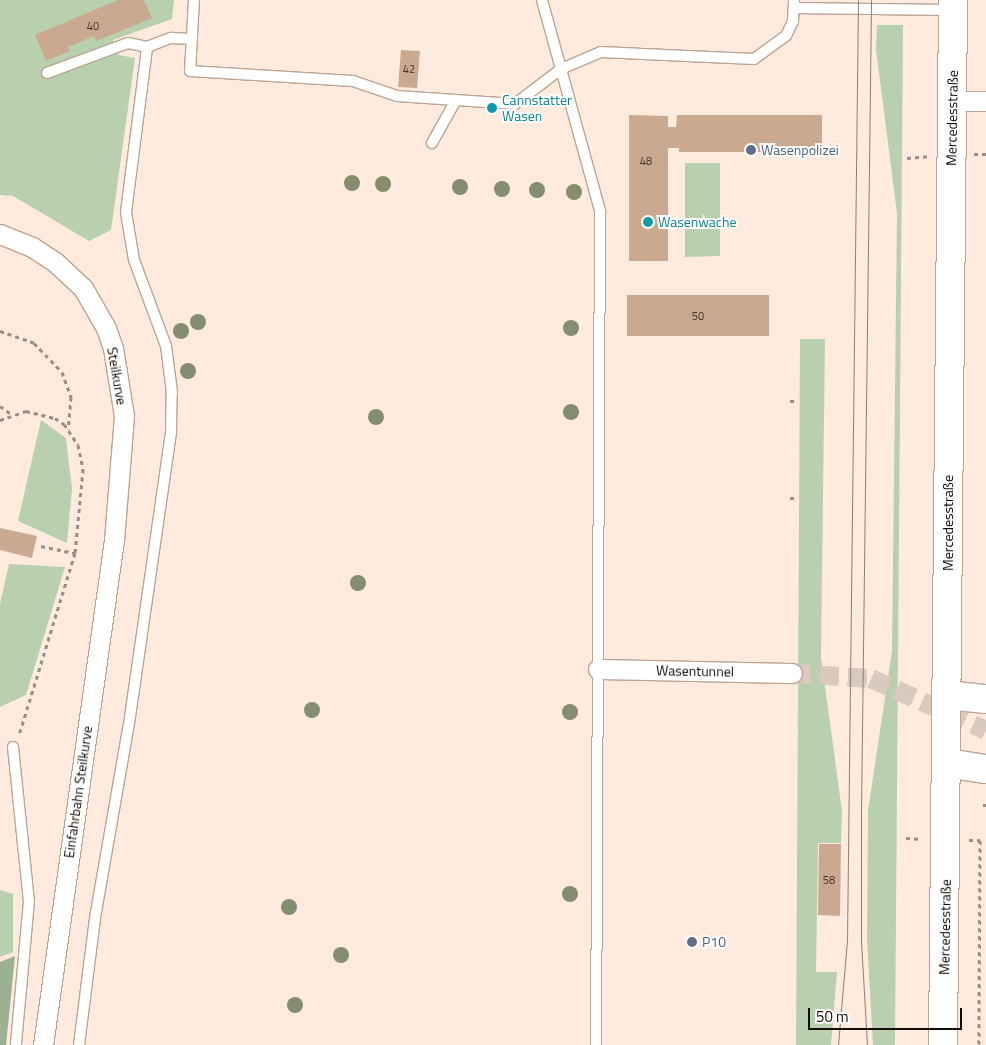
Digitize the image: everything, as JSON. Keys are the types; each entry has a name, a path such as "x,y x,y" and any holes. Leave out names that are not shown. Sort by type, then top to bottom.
{"main road":[{"name":"Mercedesstraße","path":"943,1045 953,5"},
{"path":"947,695 986,699"},
{"path":"947,763 986,769"}],"street":[{"path":"952,101 986,101"},
{"name":"Steilkurve","path":"0,234 32,246 66,271 83,288 106,328 119,367 124,416 114,540"},
{"name":"Einfahrbahn Steilkurve","path":"44,1045 114,540"},
{"name":"Wasentunnel","path":"598,669 792,673"}],"lane":[{"path":"194,0 190,71 353,81 396,96 515,104 561,69 601,52 754,59 786,36 793,21 794,4 953,5"},
{"path":"542,0 600,212 596,1045"},
{"path":"47,73 128,43 146,47 171,38 192,39"},
{"path":"79,1045 95,918 130,717 172,413 166,346 134,260 126,212 146,47"},
{"path":"432,143 456,100"},
{"path":"13,747 29,901 16,1045"}],"path":[{"path":"0,331 34,343 62,372 71,397 68,429"},
{"path":"790,401 796,401"},
{"path":"0,406 12,414"},
{"path":"0,420 12,414 36,411 55,418 68,429 78,445 83,469 76,553 21,731 13,747"},
{"path":"790,498 795,498"},
{"path":"41,546 76,553"},
{"path":"979,1045 980,840"}],"green space":[{"path":"0,0 174,0 172,19 113,40 119,55 135,58 111,230 89,241 13,196 0,195"},
{"path":"877,25 903,25 895,1045 873,1045 867,940 868,811 892,651 897,213 876,50"},
{"path":"685,163 720,163 720,256 685,257"},
{"path":"800,339 825,339 821,657 842,811 841,843 818,843 816,972 837,972 831,1045 796,1045"},
{"path":"41,420 66,438 72,489 67,543 18,521"},
{"path":"9,564 65,567 26,695 0,707 0,604"},
{"path":"0,890 13,894 13,952 0,957"},
{"path":"15,956 6,1045 0,1045 0,962"}],"building":[{"path":"118,0 144,0 152,18 97,41 94,36 68,47 70,51 46,61 35,35"},
{"path":"401,50 420,51 417,88 398,87"},
{"name":"Wasenpolizei","path":"629,115 668,116 668,127 676,127 677,115 822,115 822,152 679,152 679,148 668,148 668,261 629,261"},
{"path":"627,295 769,295 769,336 627,336"},
{"path":"0,528 37,536 32,558 0,550"},
{"path":"819,844 841,844 840,916 818,915"}],"tunnel":[{"path":"792,673 871,678 986,730"}],"tram line":[{"path":"838,1045 847,941 858,0"},
{"path":"867,1045 861,940 861,811 871,0"}],"place":[{"name":"Cannstatter Wasen","path":"492,108"},
{"name":"Wasenpolizei","path":"751,150"},
{"name":"Wasenwache","path":"648,222"},
{"name":"P10","path":"692,942"}]}
